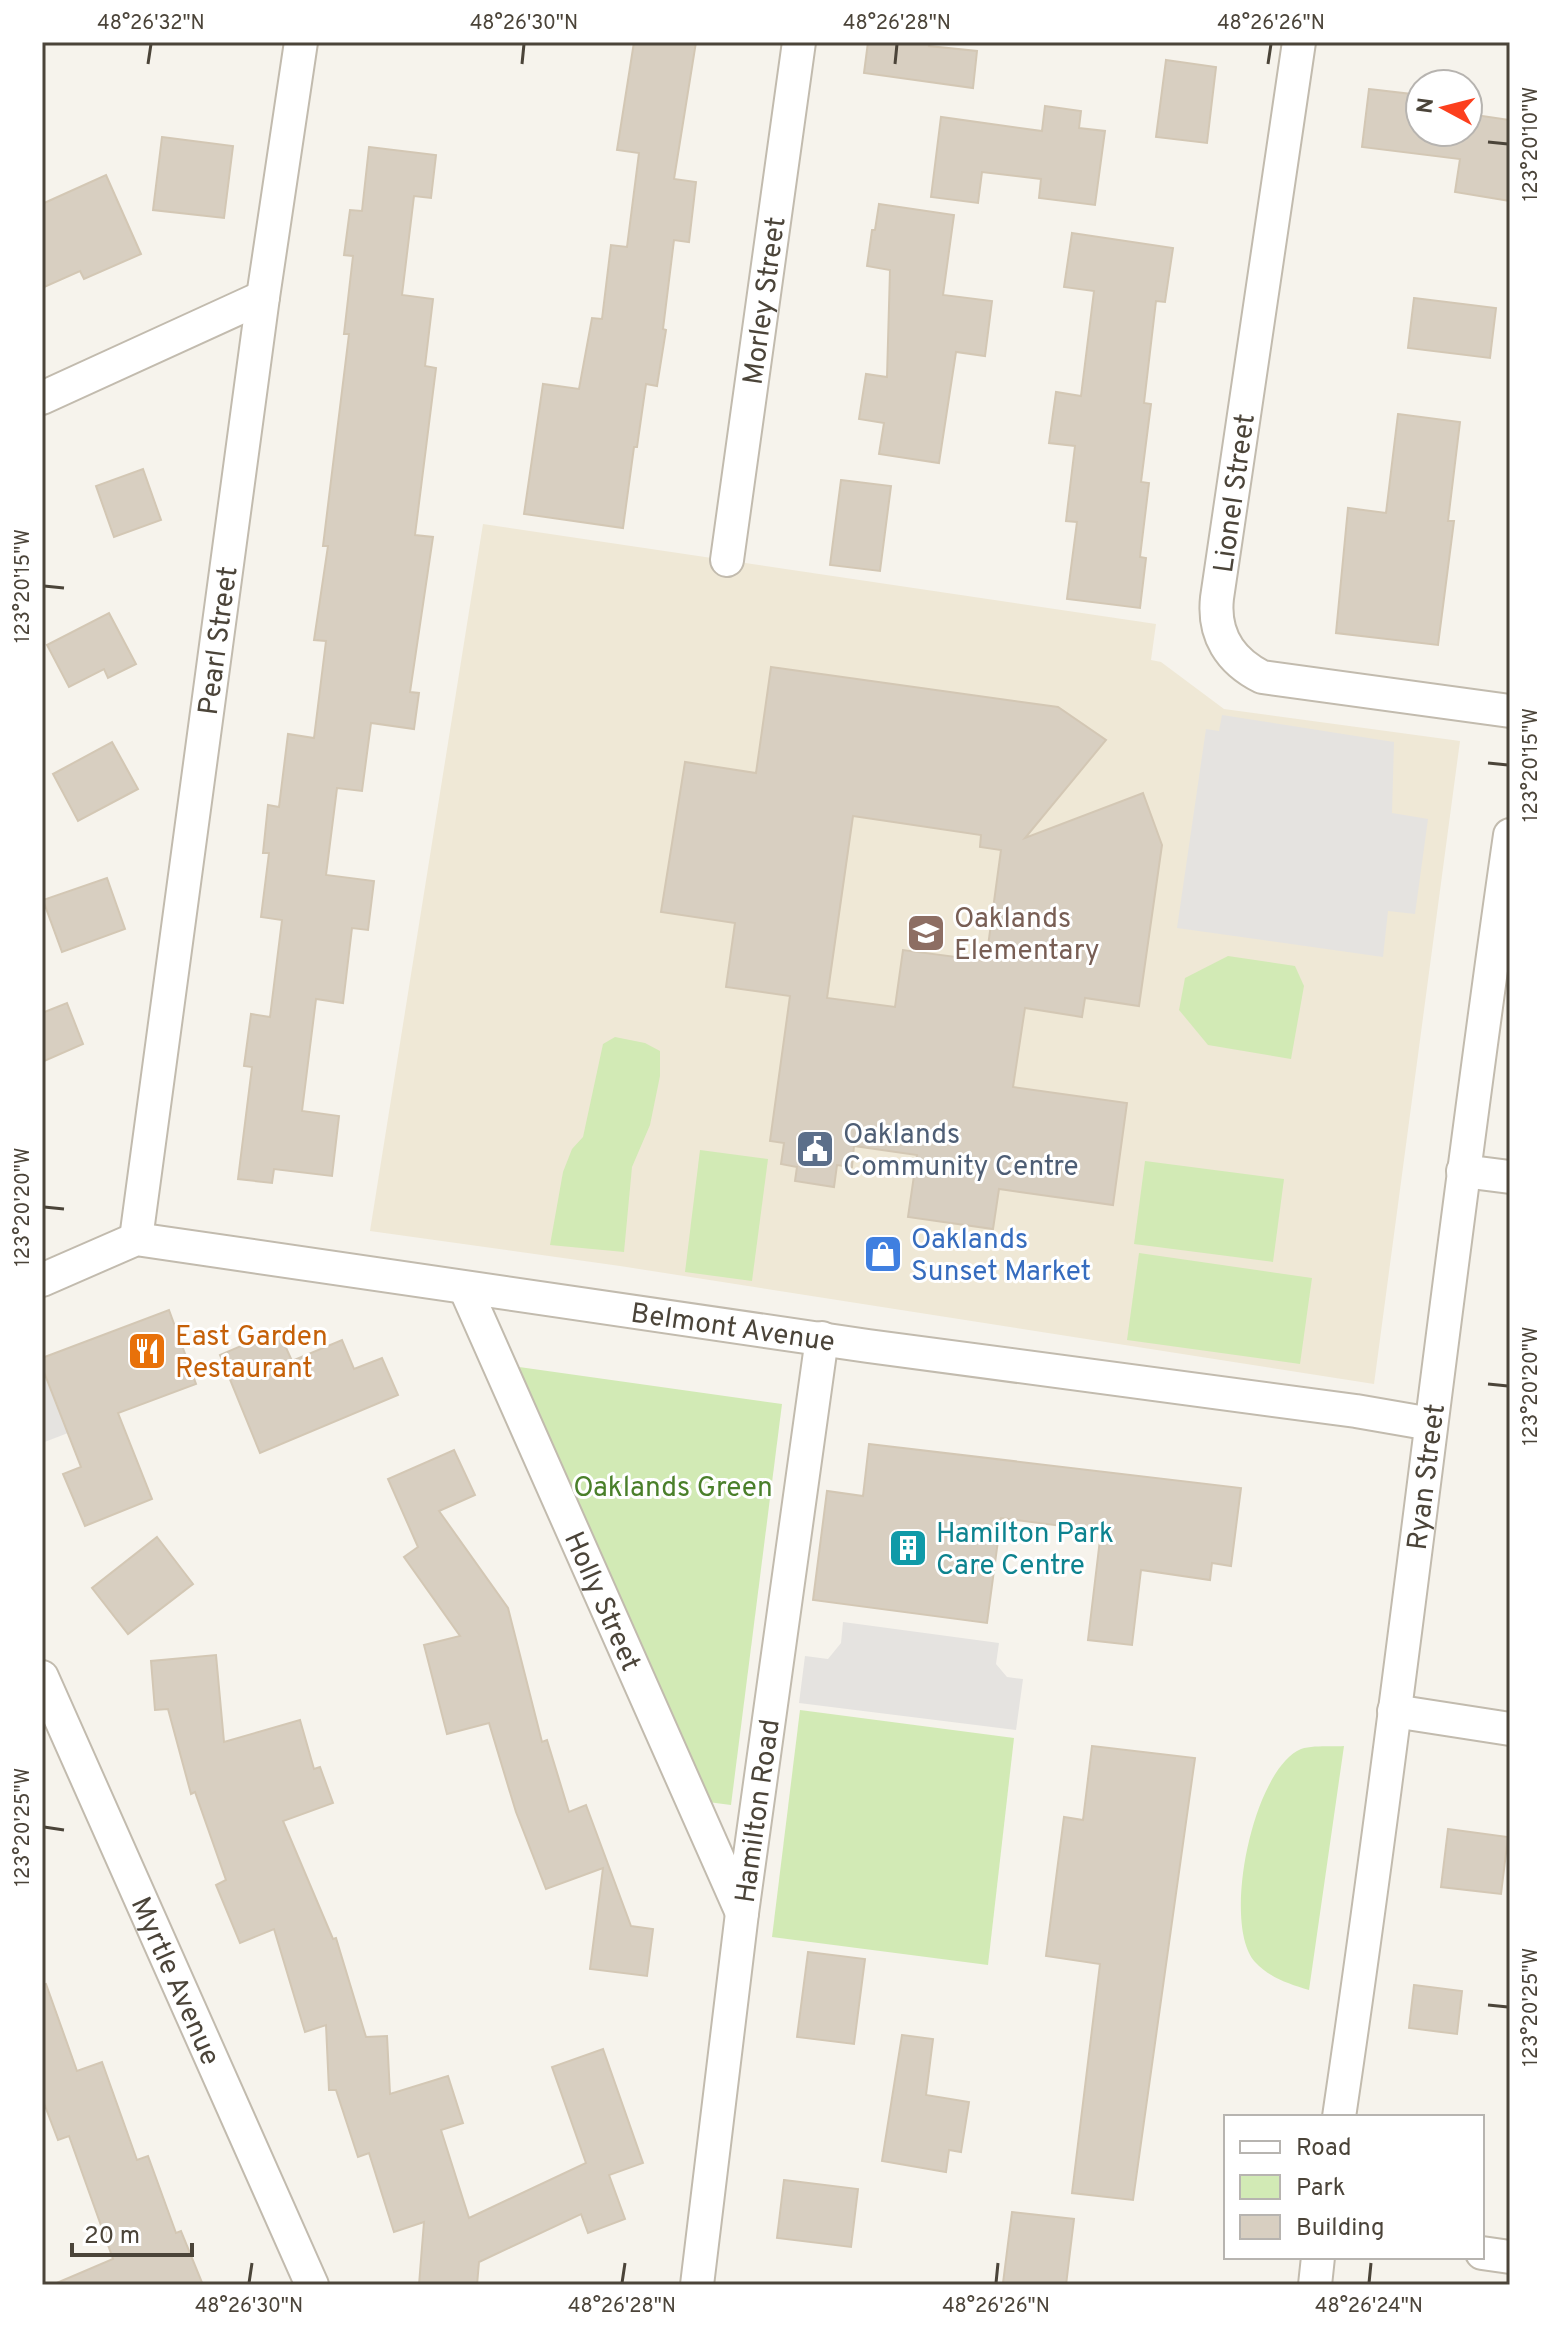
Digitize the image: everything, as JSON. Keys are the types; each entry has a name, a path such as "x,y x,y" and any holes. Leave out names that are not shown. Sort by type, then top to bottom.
{"street":[{"name":"Pearl Street","path":"136,1239 263,297 301,42"},
{"name":"Morley Street","path":"727,560 799,42"},
{"name":"Lionel Street","path":"1299,42 1217,598 1220,636 1234,658 1262,677 1510,711"},
{"path":"42,398 263,297"},
{"name":"Ryan Street","path":"1339,2115 1510,835"},
{"path":"1463,1171 1510,1177"},
{"path":"42,1280 136,1239"},
{"name":"Belmont Avenue","path":"136,1239 1431,1424"},
{"name":"Holly Street","path":"465,1288 742,1913"},
{"name":"Hamilton Road","path":"697,2285 742,1913 822,1338"},
{"name":"Myrtle Avenue","path":"42,1677 312,2285"},
{"path":"1394,1711 1510,1729"},
{"path":"1484,2253 1510,2257"},
{"path":"1315,2285 1318,2259"}],"shaded area":[{"name":"Oaklands Elementary","path":"483,524 1156,624 1151,660 1161,662 1224,709 1460,741 1374,1384 620,1266 370,1231"},
{"path":"1222,715 1394,742 1392,813 1428,819 1415,914 1388,911 1383,957 1177,928 1206,729 1219,731"},
{"path":"42,1367 68,1433 42,1443"},
{"path":"843,1622 999,1643 996,1664 1007,1677 1023,1679 1016,1730 799,1703 805,1656 828,1659 841,1643"}],"green space":[{"path":"1228,956 1295,966 1304,986 1291,1059 1208,1045 1179,1010 1185,978"},
{"path":"615,1037 645,1043 660,1051 660,1076 650,1125 632,1167 624,1252 550,1245 563,1172 572,1149 583,1137 603,1044"},
{"path":"700,1150 768,1159 752,1281 685,1272"},
{"path":"1145,1161 1284,1179 1273,1262 1134,1244"},
{"path":"1139,1253 1312,1278 1300,1364 1127,1340"},
{"name":"Oaklands Green","path":"512,1366 782,1404 731,1805 708,1802"},
{"path":"800,1710 1014,1738 988,1965 772,1937"},
{"path":"1344,1746 1309,1990 1273,1976 1255,1962 1245,1943 1241,1916 1242,1883 1256,1815 1269,1785 1284,1762 1301,1749"}],"building":[{"path":"634,42 696,42 674,179 696,182 689,242 674,240 663,329 666,330 657,386 646,384 623,528 524,514 543,384 579,389 592,318 602,319 611,245 627,247 639,153 617,150"},
{"path":"868,42 930,42 929,46 977,51 973,88 864,73"},
{"path":"1166,60 1216,67 1207,143 1156,137"},
{"path":"1369,89 1404,93 1404,148 1484,148 1484,116 1510,120 1510,201 1455,192 1460,159 1362,147"},
{"path":"1045,106 1081,111 1079,128 1105,131 1095,205 1039,198 1041,179 982,172 978,203 931,197 941,117 1042,131"},
{"path":"162,137 233,146 224,218 153,210"},
{"path":"369,147 436,155 431,198 414,196 402,295 433,299 425,366 436,368 415,535 433,537 410,692 419,693 414,729 371,723 362,791 337,788 326,875 374,881 368,930 352,928 343,1003 316,999 302,1111 339,1116 332,1176 274,1169 272,1183 238,1179 252,1067 244,1066 251,1014 270,1017 282,920 261,917 269,853 263,853 268,805 279,807 288,734 314,738 326,641 314,640 328,546 323,546 349,334 344,334 353,256 344,255 350,210 362,211"},
{"path":"106,175 141,254 84,279 80,271 42,288 42,204"},
{"path":"879,204 954,215 943,295 992,301 985,356 956,352 939,463 879,454 884,423 859,419 866,374 887,377 890,270 867,266"},
{"path":"1072,233 1173,248 1165,302 1156,301 1144,403 1151,404 1141,482 1149,483 1140,557 1146,558 1140,608 1067,599 1077,522 1066,521 1075,446 1049,443 1056,392 1081,396 1094,291 1064,287"},
{"path":"1414,298 1496,308 1490,358 1408,348"},
{"path":"1398,414 1460,422 1448,521 1454,521 1438,645 1336,633 1348,508 1386,513"},
{"path":"143,469 161,520 114,537 96,486"},
{"path":"841,480 891,486 880,571 830,565"},
{"path":"109,613 136,664 108,678 104,669 69,687 47,645"},
{"path":"771,667 1058,707 1106,740 1025,838 1143,793 1162,845 1139,1006 1085,998 1082,1017 1025,1008 1013,1087 1127,1103 1113,1205 999,1189 993,1229 908,1217 917,1155 854,1146 852,1167 837,1165 834,1187 795,1181 797,1167 781,1164 784,1143 770,1141 790,996 726,987 735,923 661,912 685,762 756,773","holes":["853,816 981,835 980,847 1001,850 986,961 903,950 895,1007 827,998"]},
{"path":"112,742 138,789 78,821 53,774"},
{"path":"107,878 125,929 62,952 43,900"},
{"path":"67,1003 83,1044 42,1062 42,1013"},
{"path":"169,1310 196,1384 118,1413 152,1499 85,1526 63,1474 81,1467 42,1367 42,1358"},
{"path":"278,1330 292,1361 342,1340 354,1369 382,1358 398,1395 260,1453 220,1355"},
{"path":"869,1444 1241,1488 1231,1566 1212,1563 1210,1580 1141,1570 1132,1645 1088,1640 1101,1531 1001,1518 987,1623 813,1600 827,1491 863,1496"},
{"path":"454,1450 475,1495 439,1511 508,1608 542,1742 547,1740 569,1812 586,1805 631,1926 653,1929 647,1976 590,1969 603,1868 546,1889 516,1812 489,1723 447,1734 424,1645 460,1636 404,1557 418,1547 388,1479"},
{"path":"157,1537 193,1584 128,1634 92,1588"},
{"path":"216,1655 224,1742 300,1720 314,1769 320,1767 333,1803 283,1821 333,1939 336,1938 366,2037 387,2036 390,2094 448,2076 463,2123 441,2130 469,2218 586,2163 552,2067 603,2049 643,2163 609,2175 625,2219 588,2233 581,2214 479,2262 477,2285 419,2285 424,2222 394,2232 369,2153 358,2157 336,2090 329,2090 326,2025 305,2032 274,1929 240,1943 216,1885 226,1880 195,1792 191,1794 168,1709 155,1710 151,1661"},
{"path":"1092,1746 1195,1758 1133,2200 1072,2193 1100,1964 1046,1956 1064,1817 1083,1820"},
{"path":"1448,1829 1508,1837 1501,1894 1441,1887"},
{"path":"808,1952 865,1959 854,2044 797,2037"},
{"path":"46,1984 77,2071 102,2062 137,2160 148,2156 176,2233 181,2231 203,2285 52,2285 113,2259 69,2136 58,2140 42,2098 42,1985"},
{"path":"1414,1985 1462,1991 1457,2034 1409,2028"},
{"path":"902,2035 933,2039 926,2095 969,2102 961,2152 949,2150 946,2172 882,2161"},
{"path":"784,2180 858,2189 851,2247 777,2238"},
{"path":"1012,2212 1074,2219 1066,2285 1003,2283"}],"place":[{"name":"Oaklands Elementary","path":"926,933"},
{"name":"Oaklands Community Centre","path":"815,1149"},
{"name":"Oaklands Sunset Market","path":"883,1254"},
{"name":"East Garden Restaurant","path":"147,1351"},
{"name":"Hamilton Park Care Centre","path":"908,1548"}]}
